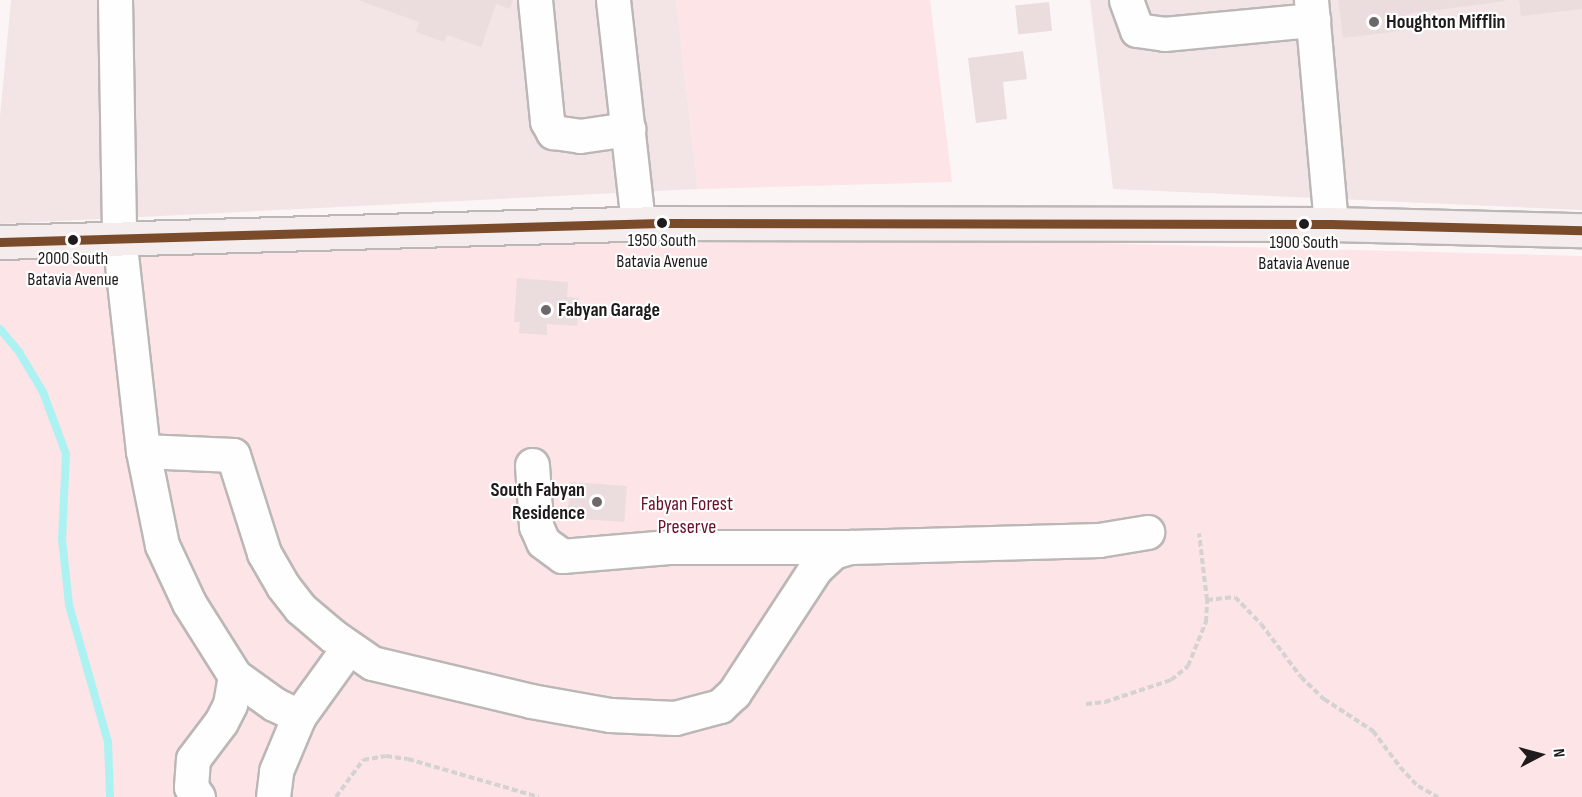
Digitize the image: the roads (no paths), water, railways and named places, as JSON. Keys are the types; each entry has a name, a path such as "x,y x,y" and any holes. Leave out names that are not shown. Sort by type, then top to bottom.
{"main road":[{"path":"1,242 638,224 1331,224 1582,230"}],"lane":[{"path":"115,0 120,237 143,451 162,545 189,603 235,676 274,704 299,716"},
{"path":"535,0 547,121 553,132 580,136 628,129"},
{"path":"613,0 638,224"},
{"path":"1126,0 1137,30 1164,34 1312,10 1331,224"},
{"path":"143,451 233,454 264,553 283,586 300,608 348,648 372,663 531,701 610,715 675,718 720,706 727,700 815,569 833,552 851,547"},
{"path":"532,465 536,526 543,542 562,556 669,547 851,547 1099,540 1147,532"},
{"path":"273,797 276,771 299,716 348,648"},
{"path":"198,797 191,787 193,759 221,722 230,704 235,676"}],"waterway":[{"path":"0,329 19,352 43,392 66,454 62,539 69,605 108,742 110,797"}],"place":[{"name":"Houghton Mifflin","path":"1374,22"},
{"name":"1950 South Batavia Avenue","path":"662,223"},
{"name":"1900 South Batavia Avenue","path":"1304,224"},
{"name":"2000 South Batavia Avenue","path":"73,240"},
{"name":"Fabyan Garage","path":"546,310"},
{"name":"South Fabyan Residence","path":"597,502"}],"park label":[{"name":"Fabyan Forest Preserve","path":"687,516"}]}
